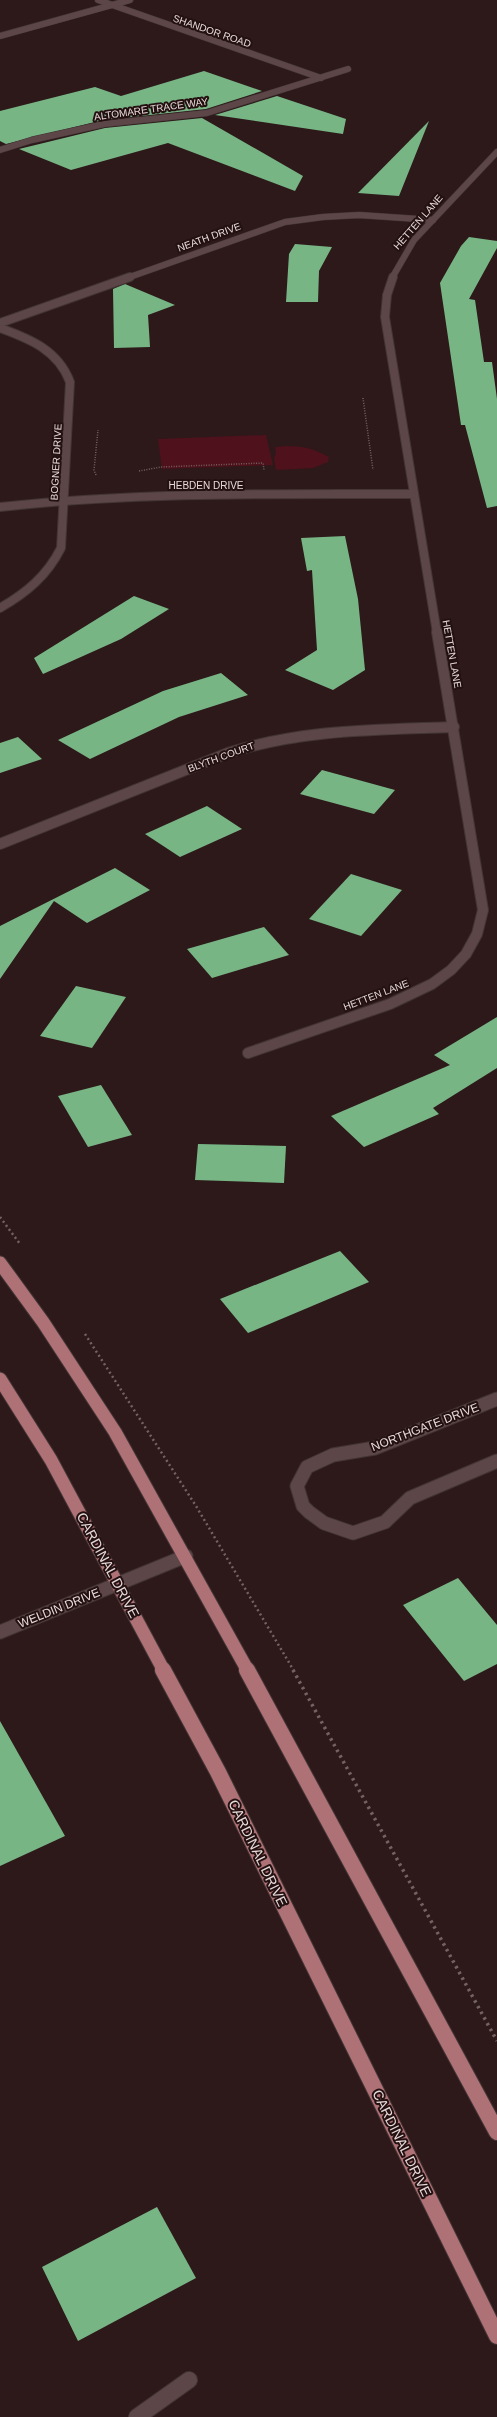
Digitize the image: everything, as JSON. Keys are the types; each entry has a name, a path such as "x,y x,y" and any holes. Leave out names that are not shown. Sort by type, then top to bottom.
{"main road":[{"path":"0,1263 43,1322 115,1432 186,1556 497,2132"},
{"name":"CARDINAL DRIVE","path":"0,1380 51,1460 119,1584 218,1772 497,2336"}],"street":[{"name":"SHANDOR ROAD","path":"98,0 111,6 321,78"},
{"path":"0,36 130,0"},
{"name":"ALTOMARE TRACE WAY","path":"0,150 32,140 104,124 207,113 348,69"},
{"name":"HETTEN LANE","path":"248,1052 402,999 431,985 455,967 472,948 481,927 483,910 454,727 412,494 385,317 386,298 391,277 402,256 433,220 497,152"},
{"name":"NEATH DRIVE","path":"0,323 285,222 308,217 358,213 433,220"},
{"name":"BOGNER DRIVE","path":"0,328 44,347 58,358 66,369 70,382 65,500 61,548 53,565 39,582 19,598 0,608"},
{"name":"HEBDEN DRIVE","path":"0,507 65,500 125,496 412,494"},
{"name":"BLYTH COURT","path":"0,844 228,753 262,742 330,731 454,727"},
{"name":"NORTHGATE DRIVE","path":"497,1399 375,1448 333,1455 307,1467 298,1486 303,1506 309,1512 324,1522 353,1533 386,1522 410,1498 497,1461"},
{"name":"WELDIN DRIVE","path":"0,1632 186,1556"},
{"path":"137,2417 189,2380"}],"path":[{"path":"363,398 373,468 370,473"},
{"path":"98,430 94,470 99,478"},
{"path":"138,471 161,467 263,463 264,471"},
{"path":"264,1617 497,2041"}],"shaded area":[{"path":"266,435 273,465 162,469 158,439"},
{"path":"275,447 304,447 314,450 329,457 328,462 313,468 276,470 274,458 276,454"}],"building":[{"path":"204,71 262,91 206,109 103,120 6,144 0,141 0,111 95,87 121,96"},
{"path":"277,96 346,119 343,134 215,115"},
{"path":"202,118 303,176 295,191 168,143 71,170 19,149 105,128"},
{"path":"429,121 399,196 358,193"},
{"path":"469,237 497,241 497,248 469,299 475,300 484,362 492,362 497,399 497,506 487,508 465,425 461,425 440,283 461,246"},
{"path":"295,244 332,247 319,271 318,302 286,302 289,254"},
{"path":"125,284 175,305 148,315 150,347 114,348 113,289"},
{"path":"345,536 358,599 365,670 333,690 285,670 317,650 312,570 307,571 301,538"},
{"path":"134,596 169,609 121,639 43,674 34,658"},
{"path":"221,673 248,695 179,717 90,759 58,740 163,691"},
{"path":"18,737 42,759 0,773 0,743"},
{"path":"322,770 395,790 374,814 300,794"},
{"path":"207,806 242,829 180,857 145,834"},
{"path":"115,868 150,890 87,923 54,901 0,979 0,926"},
{"path":"351,874 402,890 361,936 309,919"},
{"path":"264,927 289,955 212,978 187,949"},
{"path":"76,986 126,997 92,1048 40,1036"},
{"path":"497,1017 497,1068 433,1108 439,1114 364,1147 331,1116 450,1065 434,1055"},
{"path":"101,1085 132,1135 88,1147 58,1096"},
{"path":"198,1144 286,1146 284,1183 195,1180"},
{"path":"340,1251 369,1282 248,1333 220,1299"},
{"path":"458,1578 497,1625 497,1664 464,1681 403,1605"},
{"path":"0,1721 65,1836 0,1866"},
{"path":"157,2207 196,2278 78,2341 42,2267"}]}
